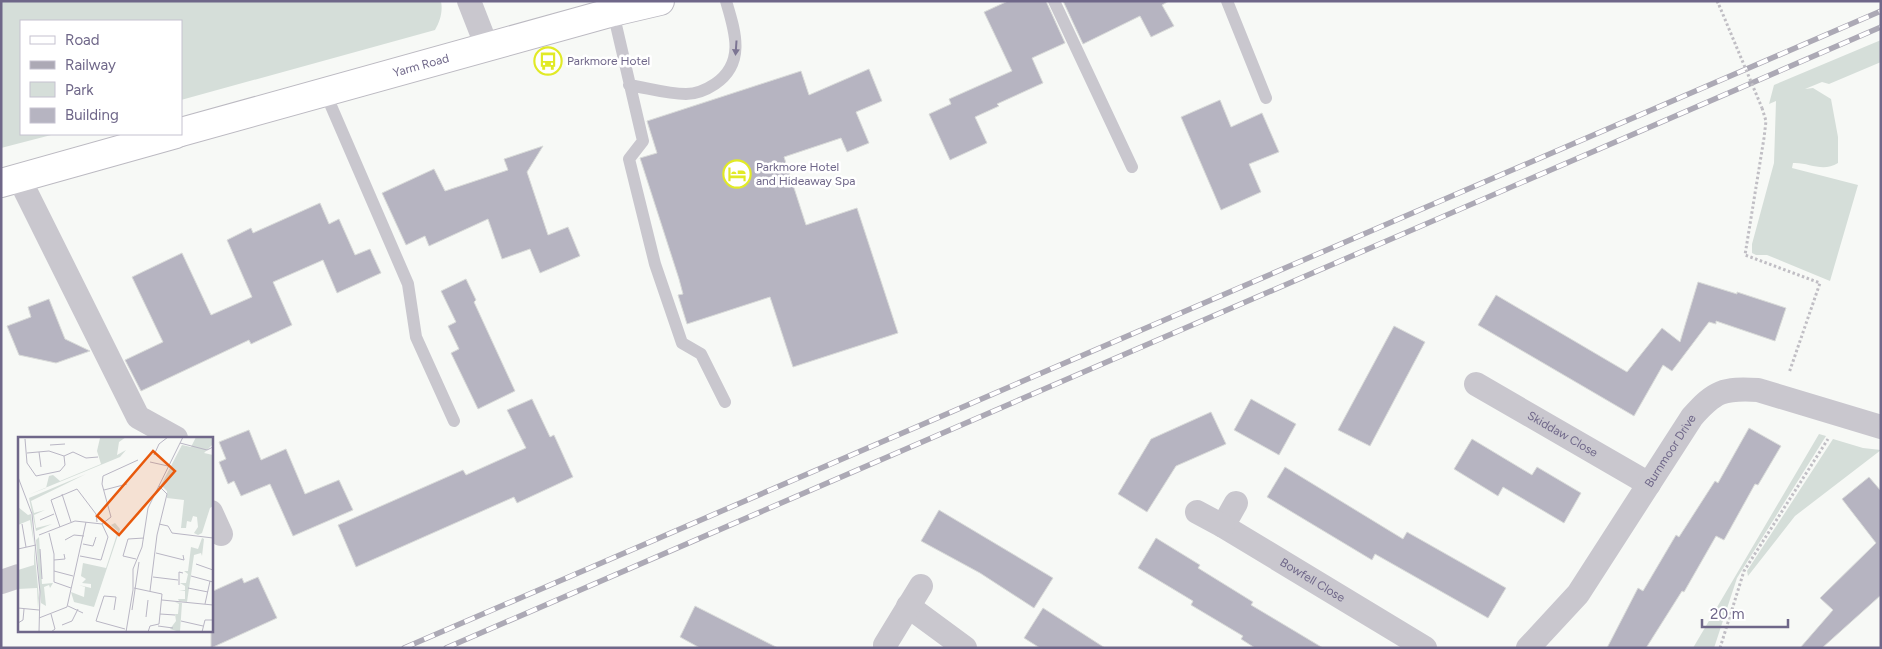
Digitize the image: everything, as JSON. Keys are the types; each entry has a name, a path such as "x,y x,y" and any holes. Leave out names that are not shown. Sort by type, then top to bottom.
{"main road":[{"name":"Yarm Road","path":"182,132 613,12 660,1"},
{"path":"10,181 172,135"}],"street":[{"path":"469,1 487,47"},
{"path":"10,181 138,417 174,437"},
{"name":"Skiddaw Close","path":"1476,384 1649,484"},
{"name":"Burnmoor Drive","path":"1528,648 1578,594 1692,417 1708,399 1723,391 1738,389 1758,390 1881,426"},
{"path":"1223,526 1236,503"},
{"name":"Bowfell Close","path":"1197,512 1425,648"},
{"path":"212,514 221,534"},
{"path":"1,582 18,576"},
{"path":"885,645 920,586"},
{"path":"908,606 965,648"}],"lane":[{"path":"630,85 689,94 706,90 722,79 731,67 737,53 736,35 726,1"},
{"path":"1054,1 1132,167"},
{"path":"1227,1 1266,98"},
{"path":"613,12 643,141 630,159 655,264 682,343 701,354 725,402"},
{"path":"325,92 408,284 416,337 454,420"}],"path":[{"path":"1718,3 1766,121 1745,256 1820,283 1786,381"},
{"path":"1720,648 1744,571 1831,434"}],"green space":[{"path":"1,1 441,1 440,20 435,30 182,100 182,20 20,20 20,135 51,135 1,148"},
{"path":"1881,40 1881,62 1829,84 1822,82 1805,89 1813,88 1831,99 1838,137 1838,163 1832,166 1821,167 1793,163 1792,168 1858,185 1830,281 1767,255 1752,253 1752,244 1774,163 1776,101 1769,104 1774,85"},
{"path":"1819,434 1826,436 1737,578 1714,648 1693,648"},
{"path":"1833,439 1863,448 1881,450 1795,516 1748,576 1747,571"}],"building":[{"path":"1008,1 1046,1 1065,43 1032,58 1043,83 997,104 999,106 975,117 987,143 950,160 929,114 951,104 949,99 1012,71 984,12"},
{"path":"1063,1 1169,1 1162,5 1174,26 1151,37 1140,16 1083,44"},
{"path":"869,69 882,101 856,112 869,143 847,152 841,138 784,157 806,225 857,208 898,333 793,367 770,297 687,324 678,295 683,294 679,279 640,158 657,153 647,121 801,71 809,95"},
{"path":"1220,100 1231,127 1262,113 1279,152 1249,164 1261,192 1221,210 1181,117"},
{"path":"543,146 527,172 548,235 568,227 580,256 540,273 530,249 502,259 488,219 429,246 425,236 406,245 382,193 434,169 445,191 508,170 504,159"},
{"path":"320,203 329,224 339,219 355,255 370,249 381,273 337,293 323,260 273,282 292,325 251,344 249,340 141,391 125,360 163,342 132,277 182,253 211,315 252,297 227,240 251,228 253,233"},
{"path":"466,279 476,300 474,302 515,391 478,409 451,353 459,349 448,326 456,322 441,291"},
{"path":"1698,282 1786,308 1775,341 1716,321 1716,324 1709,322 1672,371 1663,365 1634,416 1478,325 1496,295 1627,372 1662,328 1680,342"},
{"path":"49,299 65,339 90,351 56,363 19,355 7,326 31,317 28,307"},
{"path":"1394,326 1425,342 1370,446 1338,430"},
{"path":"532,399 550,437 554,435 573,477 517,503 514,497 356,567 338,525 463,470 466,475 526,448 507,410"},
{"path":"1251,399 1296,424 1279,455 1234,430"},
{"path":"1211,412 1226,444 1176,466 1147,512 1118,494 1151,439"},
{"path":"1749,428 1781,446 1758,485 1755,484 1724,540 1716,536 1684,592 1682,591 1646,648 1607,648 1638,588 1643,591 1676,535 1679,537 1715,481 1718,483"},
{"path":"249,430 261,460 286,449 305,494 339,480 353,510 293,536 270,484 241,496 234,481 228,484 219,462 226,459 219,442"},
{"path":"1472,439 1532,475 1537,467 1581,493 1564,523 1503,487 1498,496 1454,469"},
{"path":"1285,467 1403,539 1407,532 1506,588 1488,618 1375,554 1372,560 1267,497"},
{"path":"1869,477 1881,491 1881,595 1822,648 1800,648 1833,610 1820,598 1876,543 1842,499"},
{"path":"939,510 1053,578 1034,608 980,573 921,541"},
{"path":"1156,538 1200,565 1198,568 1253,602 1251,605 1323,648 1255,648 1241,639 1243,636 1191,605 1193,601 1138,568"},
{"path":"258,577 277,618 211,648 212,592 242,578 244,583"},
{"path":"695,606 778,648 700,648 680,637"},
{"path":"1043,608 1105,648 1040,648 1024,638"}],"railway":[{"path":"404,648 1881,11"},
{"path":"446,648 1881,27"}],"place":[{"name":"Parkmore Hotel","path":"548,61"},
{"name":"Parkmore Hotel and Hideaway Spa","path":"737,174"}]}
